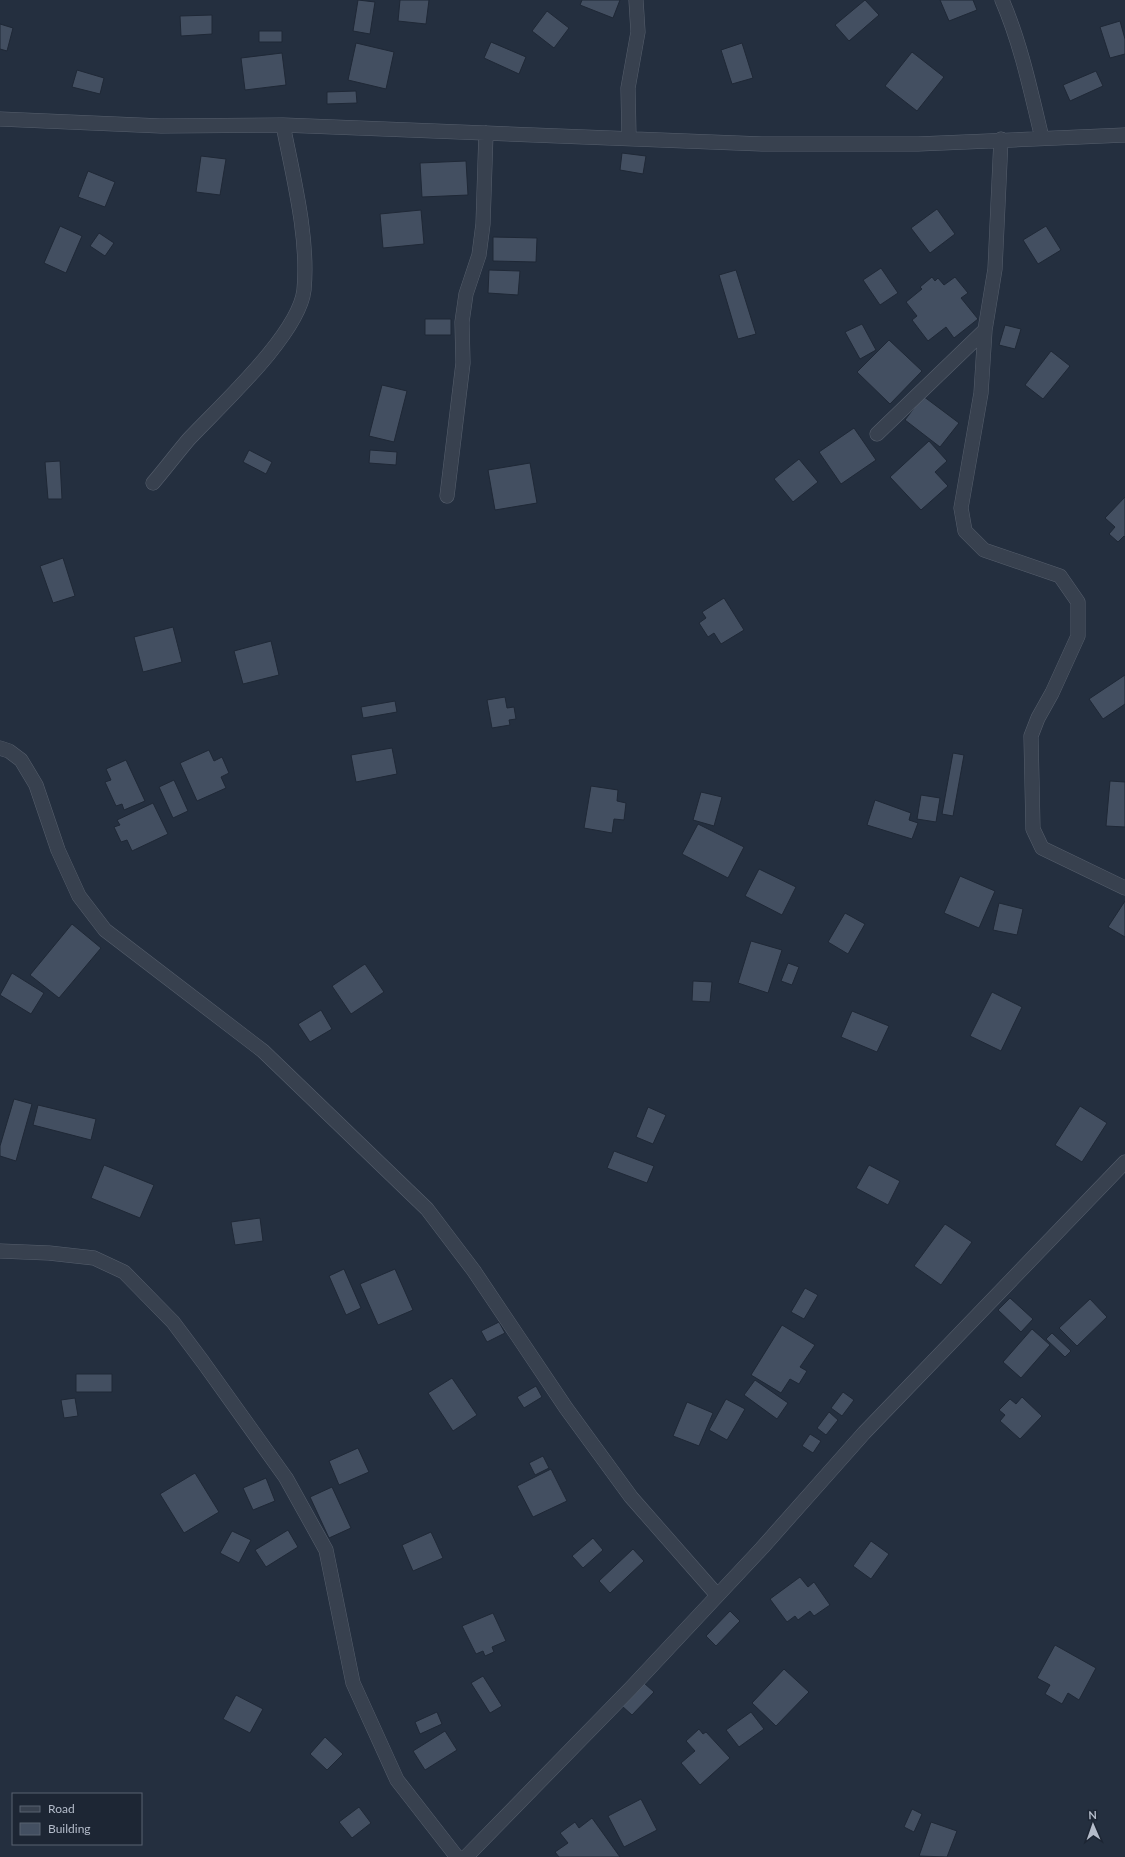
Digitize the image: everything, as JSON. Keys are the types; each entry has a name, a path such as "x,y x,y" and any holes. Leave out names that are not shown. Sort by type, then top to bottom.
{"street":[{"path":"629,137 628,88 638,32 636,0"},
{"path":"1002,0 1011,21 1021,54 1042,138"},
{"path":"0,119 161,126 284,125 629,137 770,144 918,144 1001,139 1125,135"},
{"path":"153,483 188,440 271,352 293,321 304,291 304,259 300,215 284,125"},
{"path":"447,496 463,363 462,322 466,294 479,255 483,224 486,133"},
{"path":"1001,139 995,269 985,330 981,393 962,508 965,531 984,550 1060,576 1078,602 1078,636 1052,693 1038,718 1031,736 1033,829 1042,848 1125,888"},
{"path":"877,434 923,392 985,330"},
{"path":"0,748 9,751 21,760 36,785 58,850 79,896 105,930 263,1051 427,1209 474,1271 566,1408 631,1497 718,1595"},
{"path":"466,1857 631,1688 718,1595 864,1432 1021,1272 1125,1162"},
{"path":"0,1251 49,1253 94,1258 124,1272 173,1322 286,1478 326,1550 353,1683 397,1780 458,1857"}],"building":[{"path":"358,0 375,2 370,34 353,31"},
{"path":"400,0 429,0 426,24 398,21"},
{"path":"582,0 620,0 613,18 580,5"},
{"path":"865,0 879,15 849,41 835,25"},
{"path":"940,0 973,0 977,10 949,21"},
{"path":"547,11 569,28 554,48 532,31"},
{"path":"212,15 212,34 181,36 180,16"},
{"path":"1120,21 1125,39 1125,54 1110,58 1100,27"},
{"path":"0,24 13,28 7,51 0,49"},
{"path":"259,31 282,31 282,42 259,42"},
{"path":"491,42 526,57 519,74 484,58"},
{"path":"356,43 394,52 386,89 348,80"},
{"path":"742,43 753,78 732,84 721,50"},
{"path":"912,52 944,77 917,111 885,86"},
{"path":"282,53 286,85 245,90 241,58"},
{"path":"77,70 104,78 100,94 72,87"},
{"path":"1096,71 1103,86 1070,101 1063,85"},
{"path":"356,91 357,103 327,104 327,92"},
{"path":"622,153 646,156 643,174 620,170"},
{"path":"201,156 226,159 220,195 196,192"},
{"path":"466,161 468,195 422,197 420,163"},
{"path":"88,171 115,182 105,207 78,197"},
{"path":"937,209 955,234 930,253 911,228"},
{"path":"421,210 424,244 383,248 380,214"},
{"path":"60,226 82,236 66,273 44,263"},
{"path":"1046,226 1061,250 1038,264 1023,240"},
{"path":"99,233 114,243 105,256 90,246"},
{"path":"493,237 537,238 536,262 493,261"},
{"path":"881,268 898,293 880,305 863,280"},
{"path":"489,270 520,271 518,295 488,293"},
{"path":"736,270 756,334 738,339 719,275"},
{"path":"932,277 935,281 938,278 944,285 955,277 968,293 961,298 978,319 954,338 946,327 928,341 912,320 917,316 906,302 922,289 920,287"},
{"path":"425,319 451,319 451,335 425,335"},
{"path":"862,324 876,350 860,359 845,332"},
{"path":"1005,325 1021,329 1015,349 999,345"},
{"path":"889,340 922,371 890,404 857,372"},
{"path":"1051,351 1070,366 1043,399 1025,385"},
{"path":"382,385 407,391 394,442 369,436"},
{"path":"923,396 959,423 940,447 905,420"},
{"path":"854,428 876,460 841,484 819,452"},
{"path":"929,441 947,461 935,472 948,486 921,510 890,477"},
{"path":"249,450 272,462 266,474 243,462"},
{"path":"370,450 397,452 396,465 369,463"},
{"path":"799,459 818,482 793,502 774,479"},
{"path":"60,461 62,499 48,499 45,462"},
{"path":"530,463 537,503 495,510 488,470"},
{"path":"1125,497 1125,537 1124,536 1118,542 1109,534 1115,527 1105,518"},
{"path":"63,558 75,596 53,603 40,566"},
{"path":"724,598 744,630 721,644 714,633 708,637 699,623 706,618 702,612"},
{"path":"173,627 182,662 143,672 134,637"},
{"path":"271,641 279,675 243,684 234,651"},
{"path":"1125,675 1125,704 1103,719 1089,699"},
{"path":"505,697 507,708 514,707 516,719 509,720 510,725 492,728 487,700"},
{"path":"395,701 397,712 363,718 361,707"},
{"path":"392,748 397,774 356,782 351,755"},
{"path":"209,750 214,761 222,757 229,773 221,777 226,788 197,801 180,763"},
{"path":"953,753 964,755 953,816 942,814"},
{"path":"126,760 145,801 124,810 122,804 116,806 105,782 111,780 106,769"},
{"path":"174,780 188,811 173,818 159,787"},
{"path":"1110,781 1125,782 1125,827 1106,826"},
{"path":"591,786 618,790 617,801 626,803 624,820 614,819 612,833 584,828"},
{"path":"701,792 722,797 714,826 693,820"},
{"path":"921,795 940,798 936,822 917,819"},
{"path":"875,800 911,813 909,820 918,823 912,839 867,825"},
{"path":"153,803 168,834 132,851 127,840 121,842 114,827 120,825 117,820"},
{"path":"698,824 744,847 728,878 682,854"},
{"path":"759,869 796,887 782,915 745,896"},
{"path":"960,876 995,891 979,928 944,913"},
{"path":"1125,901 1125,937 1108,927"},
{"path":"999,903 1023,909 1017,935 993,930"},
{"path":"845,913 865,924 848,954 828,942"},
{"path":"72,924 101,948 59,998 30,975"},
{"path":"751,941 782,950 768,993 738,983"},
{"path":"788,963 799,967 792,985 781,981"},
{"path":"365,964 384,992 351,1014 332,986"},
{"path":"12,973 44,993 31,1014 0,995"},
{"path":"693,981 712,982 710,1002 692,1001"},
{"path":"992,992 1022,1007 1001,1051 970,1036"},
{"path":"321,1010 332,1029 310,1042 298,1024"},
{"path":"852,1011 889,1026 877,1052 841,1037"},
{"path":"14,1099 32,1104 16,1161 0,1156 0,1146"},
{"path":"38,1105 96,1119 91,1140 33,1125"},
{"path":"1080,1106 1107,1123 1082,1162 1055,1145"},
{"path":"648,1107 666,1115 653,1144 636,1137"},
{"path":"614,1151 654,1166 647,1183 607,1168"},
{"path":"104,1165 154,1185 140,1218 91,1198"},
{"path":"869,1165 900,1181 888,1205 856,1188"},
{"path":"260,1218 263,1241 235,1245 231,1222"},
{"path":"945,1224 972,1242 941,1285 914,1266"},
{"path":"344,1269 361,1308 346,1315 329,1276"},
{"path":"395,1269 413,1310 378,1325 360,1284"},
{"path":"805,1288 818,1295 804,1319 791,1312"},
{"path":"1010,1298 1033,1319 1021,1332 998,1310"},
{"path":"1090,1299 1107,1317 1077,1346 1059,1328"},
{"path":"499,1322 505,1333 487,1342 481,1331"},
{"path":"782,1325 815,1345 800,1367 807,1371 799,1384 790,1379 781,1393 751,1375"},
{"path":"1032,1329 1050,1345 1021,1378 1003,1362"},
{"path":"1052,1333 1071,1351 1065,1357 1046,1339"},
{"path":"76,1374 112,1374 112,1392 76,1392"},
{"path":"452,1378 477,1415 453,1431 428,1393"},
{"path":"755,1380 788,1403 777,1419 744,1395"},
{"path":"536,1386 542,1397 524,1408 517,1397"},
{"path":"843,1392 854,1400 842,1416 831,1408"},
{"path":"1022,1397 1042,1416 1020,1439 1000,1421 1005,1415 999,1410 1010,1399 1016,1404"},
{"path":"75,1398 78,1416 64,1418 61,1400"},
{"path":"726,1399 745,1409 727,1440 709,1430"},
{"path":"687,1402 713,1413 699,1446 673,1436"},
{"path":"829,1412 838,1420 826,1435 817,1428"},
{"path":"810,1434 821,1441 813,1453 802,1446"},
{"path":"358,1448 369,1472 339,1485 329,1461"},
{"path":"543,1456 549,1468 535,1475 529,1463"},
{"path":"551,1469 567,1501 533,1517 517,1486"},
{"path":"195,1473 219,1512 184,1533 160,1494"},
{"path":"266,1478 275,1501 253,1510 243,1488"},
{"path":"332,1487 351,1528 329,1538 310,1497"},
{"path":"288,1530 298,1547 266,1567 255,1550"},
{"path":"232,1531 251,1540 239,1563 220,1553"},
{"path":"431,1532 443,1558 413,1571 402,1545"},
{"path":"593,1538 603,1550 583,1568 572,1556"},
{"path":"871,1541 889,1554 871,1579 853,1566"},
{"path":"633,1549 644,1561 610,1593 599,1581"},
{"path":"800,1577 808,1587 814,1582 830,1605 814,1616 810,1611 798,1620 795,1616 787,1622 770,1599"},
{"path":"730,1611 740,1621 716,1646 706,1636"},
{"path":"493,1613 506,1641 492,1647 494,1652 485,1656 483,1651 476,1654 462,1626"},
{"path":"1055,1645 1096,1668 1079,1700 1068,1693 1062,1704 1045,1694 1050,1685 1037,1678"},
{"path":"784,1669 809,1692 776,1726 752,1703"},
{"path":"483,1676 502,1706 490,1713 471,1683"},
{"path":"644,1683 654,1692 632,1715 622,1706"},
{"path":"236,1695 263,1709 250,1733 223,1719"},
{"path":"437,1712 442,1724 420,1734 415,1722"},
{"path":"751,1712 764,1729 739,1747 726,1730"},
{"path":"699,1729 703,1734 706,1732 730,1758 700,1785 681,1763 695,1751 686,1741"},
{"path":"445,1731 457,1750 425,1770 413,1751"},
{"path":"325,1737 343,1754 327,1770 310,1754"},
{"path":"641,1799 657,1830 624,1847 608,1816"},
{"path":"359,1807 371,1823 352,1838 339,1822"},
{"path":"912,1809 922,1814 914,1832 904,1827"},
{"path":"592,1818 620,1857 559,1857 555,1852 568,1843 560,1833 575,1822 579,1828"},
{"path":"931,1822 957,1831 947,1857 919,1856"}]}
